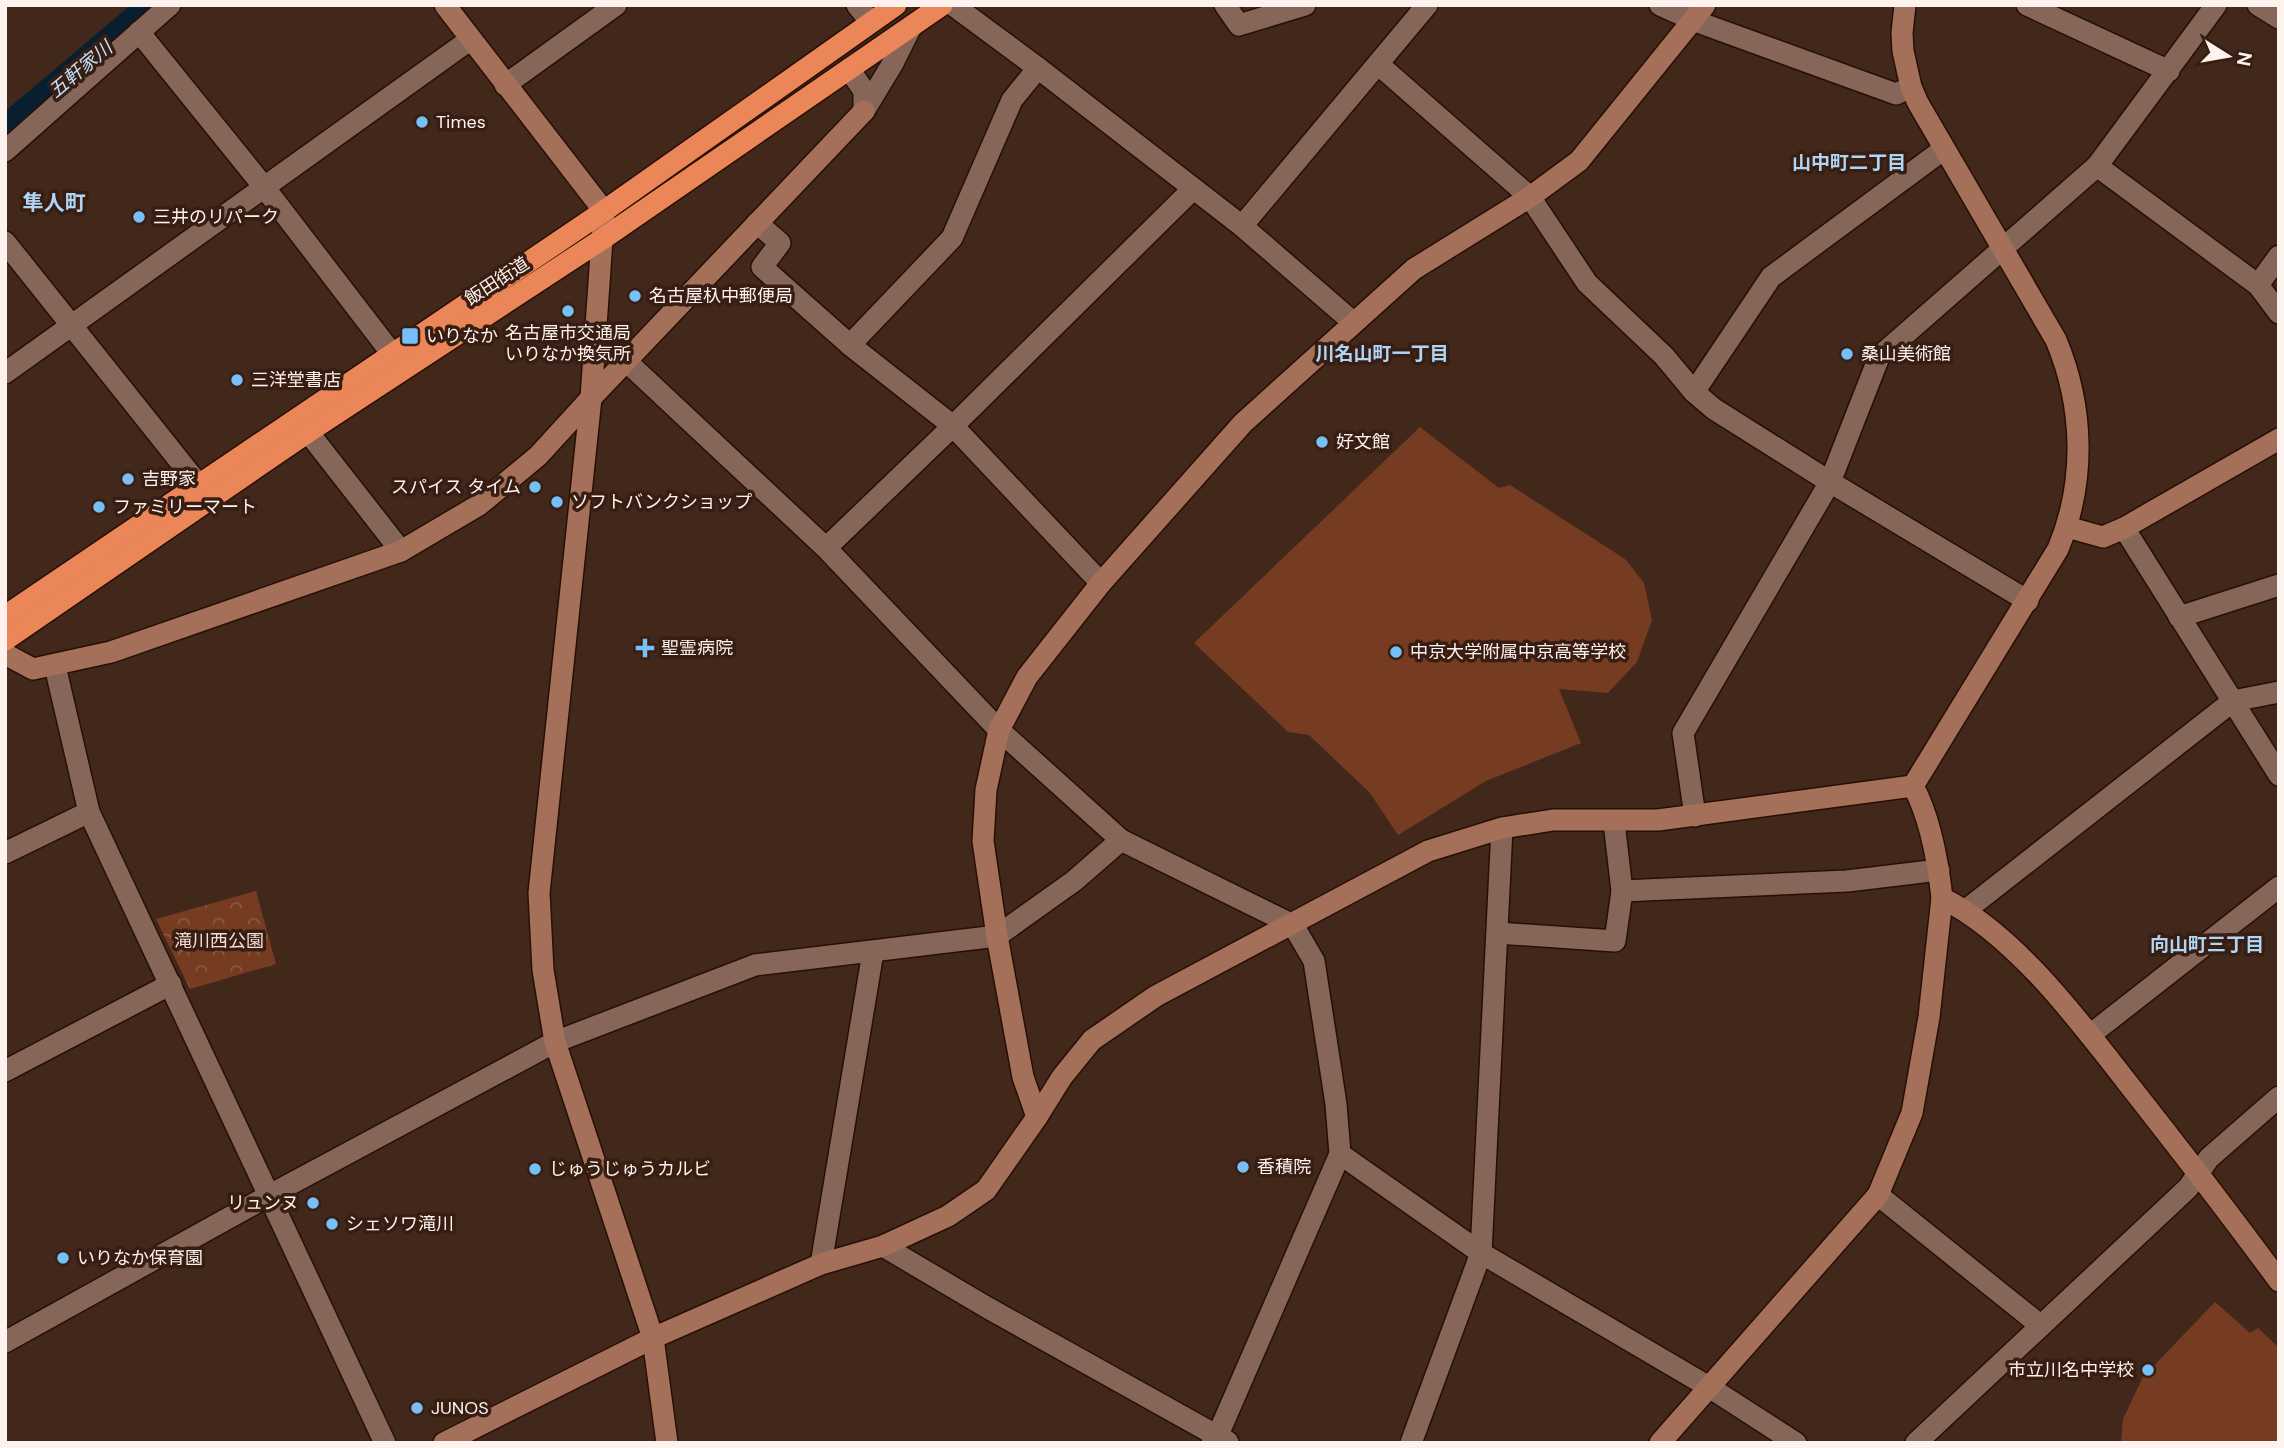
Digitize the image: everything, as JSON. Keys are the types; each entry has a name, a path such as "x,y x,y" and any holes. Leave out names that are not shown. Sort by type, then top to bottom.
{"highway":[{"name":"飯田街道","path":"5,616 604,211 896,5"},
{"name":"飯田街道","path":"5,640 308,432 601,240 942,5"}],"street":[{"path":"5,151 170,5"},
{"path":"444,5 604,211 591,398 539,893 543,970 555,1042 653,1338 667,1443"},
{"path":"505,85 616,5"},
{"path":"857,5 871,22"},
{"path":"953,5 1242,226 1354,323"},
{"path":"1225,5 1239,25 1305,5"},
{"path":"1242,226 1427,5"},
{"path":"1660,5 1700,13 1896,94 1911,87"},
{"path":"1905,5 1903,42 1911,87 1944,149 2056,340 2068,370 2079,434 2078,465 2067,527 2058,549 1913,786"},
{"path":"2027,5 2059,12 2169,71"},
{"path":"1695,816 1683,733 1830,482 1879,356 2097,166 2216,5"},
{"path":"2258,5 2279,18"},
{"path":"1037,1117 1023,1077 997,936 984,841 986,790 999,730 1027,677 1101,583 1243,423 1414,269 1530,197 1579,161 1700,13"},
{"path":"5,654 33,669 111,652 401,551 479,505 538,456 864,111 911,27"},
{"path":"139,32 264,187 393,355"},
{"path":"5,373 471,40"},
{"path":"1378,64 1530,197 1587,283 1664,356 1694,392 1714,409 2028,601"},
{"path":"850,345 952,238 1012,100 1038,68"},
{"path":"849,69 864,91 864,111"},
{"path":"1694,392 1771,277 1944,149"},
{"path":"2097,166 2258,285 2279,313"},
{"path":"826,548 1192,190"},
{"path":"757,223 780,243 762,268 850,345 953,426 1101,583"},
{"path":"5,242 198,484"},
{"path":"2258,285 2279,256"},
{"path":"626,360 826,548 999,730 1121,840 1293,925 1314,961 1336,1104 1340,1154 1219,1441 883,1246"},
{"path":"308,432 401,551"},
{"path":"2067,527 2104,537 2279,439"},
{"path":"2124,528 2279,775"},
{"path":"2179,617 2279,585"},
{"path":"55,666 89,812 271,1195 385,1443"},
{"path":"1965,910 2233,701 2279,692"},
{"path":"444,1443 653,1338 821,1264 883,1246 948,1216 986,1191 1062,1077 1091,1040 1156,996 1428,851 1503,828 1553,820 1614,822 1695,816 1913,786"},
{"path":"1661,1443 1878,1195 1912,1113 1929,1017 1942,898 1939,870 1921,800 1913,786"},
{"path":"5,853 89,812"},
{"path":"1497,933 1615,941 1622,891 1614,822"},
{"path":"1411,1443 1481,1253 1503,828"},
{"path":"5,1342 555,1042 755,965 997,936 1074,881 1121,840"},
{"path":"1622,891 1847,881 1939,870"},
{"path":"2090,1035 2279,887"},
{"path":"1942,898 1965,910 2036,972 2090,1035 2199,1173 2279,1281"},
{"path":"821,1264 873,952"},
{"path":"5,1071 171,984"},
{"path":"1916,1443 2188,1188 2209,1158 2279,1097"},
{"path":"1340,1154 1481,1253 1709,1387 1796,1443"},
{"path":"1878,1195 2040,1325"}],"green space":[{"path":"1420,427 1499,488 1510,485 1625,559 1644,583 1652,620 1637,662 1608,693 1559,689 1581,743 1486,781 1398,835 1370,793 1309,735 1288,732 1194,643"},
{"name":"滝川西公園","path":"256,891 276,964 190,989 156,919"},
{"path":"2215,1302 2250,1333 2258,1328 2279,1348 2279,1443 2121,1443 2123,1419 2143,1377"}],"waterway":[{"name":"五軒家川","path":"5,133 142,17"}],"place":[{"name":"Times","path":"422,122"},
{"name":"三井のリパーク","path":"139,217"},
{"name":"名古屋杁中郵便局","path":"635,296"},
{"name":"名古屋市交通局 いりなか換気所","path":"568,311"},
{"name":"いりなか","path":"410,336"},
{"name":"桑山美術館","path":"1847,354"},
{"name":"三洋堂書店","path":"237,380"},
{"name":"好文館","path":"1322,442"},
{"name":"吉野家","path":"128,479"},
{"name":"スパイス タイム","path":"535,487"},
{"name":"ソフトバンクショップ","path":"557,502"},
{"name":"ファミリーマート","path":"99,507"},
{"name":"聖霊病院","path":"645,648"},
{"name":"中京大学附属中京高等学校","path":"1396,652"},
{"name":"香積院","path":"1243,1167"},
{"name":"じゅうじゅうカルビ","path":"535,1169"},
{"name":"リュンヌ","path":"313,1203"},
{"name":"シェソワ滝川","path":"332,1224"},
{"name":"いりなか保育園","path":"63,1258"},
{"name":"市立川名中学校","path":"2148,1370"},
{"name":"JUNOS","path":"417,1408"}],"district":[{"name":"山中町二丁目","path":"1849,162"},
{"name":"隼人町","path":"54,203"},
{"name":"川名山町一丁目","path":"1382,353"},
{"name":"向山町三丁目","path":"2207,944"}]}
